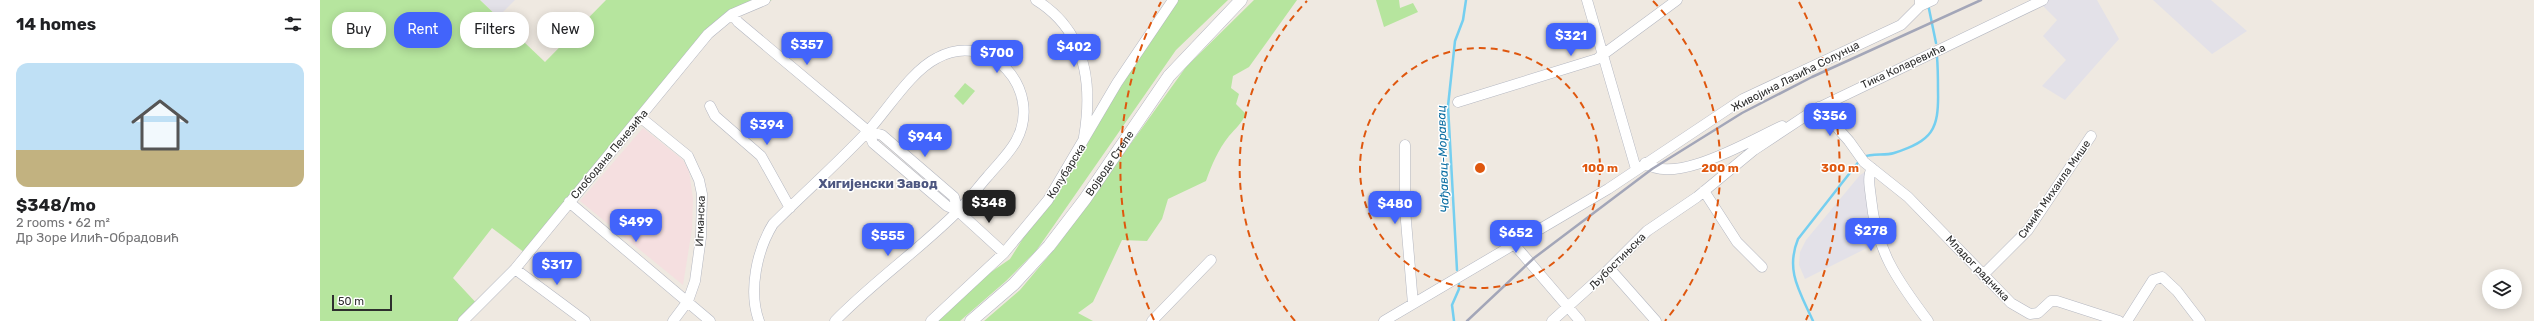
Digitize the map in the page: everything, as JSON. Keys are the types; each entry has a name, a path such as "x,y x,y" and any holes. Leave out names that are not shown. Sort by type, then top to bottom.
{"street":[{"name":"Слободана Пенезића","path":"463,321 515,269 708,34 732,14 765,0"},
{"path":"1036,0 1055,14 1074,39 1084,60 1088,116 1083,144"},
{"name":"Колубарска","path":"931,321 1004,253 1048,200 1083,144 1117,83 1173,0"},
{"name":"Војводе Степе","path":"971,321 1010,288 1049,246 1085,199 1169,76 1241,0"},
{"path":"1384,321 1608,189 1640,166 1626,141 1612,82 1602,56 1587,0"},
{"path":"1458,102 1562,71 1602,56 1678,0"},
{"path":"1921,3 1933,0"},
{"name":"Тика Коларевића","path":"1640,166 1664,170 1696,165 2043,0"},
{"name":"Живојина Лазића Солунца","path":"1640,166 1743,99 1900,25 1921,3"},
{"path":"732,14 738,22 868,131 882,135 954,197 958,211 1004,253"},
{"path":"759,321 755,297 762,249 773,224 868,131 921,69 945,54 974,51 995,58 1009,69 1019,84 1024,99 1024,121 1021,132 1015,143 958,211 858,298 835,321"},
{"path":"710,106 715,116 761,156 790,208"},
{"name":"Младог радника","path":"1819,107 1861,158 1908,197 2011,303 2030,314 2038,313 2051,301 2058,301 2119,321"},
{"name":"Љубостињска","path":"1552,321 1569,308 1647,231 1704,192 1754,150 1819,107"},
{"name":"Игманска","path":"640,117 688,156 699,180 702,194 701,237 695,281 688,301 673,321"},
{"name":"Симић Михаила Мише","path":"1983,275 2028,230 2091,136"},
{"path":"1405,145 1405,209 1413,304"},
{"path":"1872,168 1870,184 1878,242 1898,281 1928,321"},
{"path":"1704,192 1738,242 1762,267"},
{"path":"569,202 710,321"},
{"path":"1513,244 1580,321"},
{"path":"1152,321 1210,260"},
{"path":"515,269 585,321"},
{"path":"1610,269 1656,321"},
{"path":"2127,321 2153,280 2162,277 2177,291 2200,321"}],"shaded area":[{"path":"480,0 515,0 503,12 493,12"},
{"path":"2043,0 2097,0 2119,39 2065,100 2042,86 2066,60 2043,36 2057,20 2039,2"},
{"path":"2153,0 2211,0 2247,31 2212,54"},
{"path":"643,128 683,160 689,171 693,199 692,229 683,285 580,201"},
{"path":"1872,168 1879,242 1805,279 1799,265 1800,252 1806,240 1860,175"}],"green space":[{"path":"320,0 480,0 493,12 460,12 460,48 529,48 529,47 545,62 559,48 594,48 594,12 606,0 772,0 744,11 718,28 529,256 492,228 453,278 480,307 467,321 320,321"},
{"path":"1173,0 1228,0 1176,50 1036,251 1006,281 960,321 931,321 968,288 1010,259"},
{"path":"1254,0 1297,0 1249,67 1233,76 1231,88 1239,94 1236,104 1246,114 1222,147 1213,163 1206,181 1168,199 1162,219 1147,241 1122,240 1093,302 1078,313 1093,321 984,321 1020,290 1057,246 1186,67"},
{"path":"1376,0 1399,0 1400,8 1413,3 1418,12 1384,27"},
{"path":"965,83 975,91 963,105 954,96"}],"waterway":[{"name":"Чађавац-Моравац","path":"1457,270 1448,106 1455,41 1463,20 1466,0"},
{"path":"1928,4 1936,43"},
{"path":"1864,157 1890,154 1907,148 1917,144 1931,132 1935,125 1938,104 1937,57"},
{"path":"1813,321 1796,281 1793,261 1794,251 1798,239 1860,160"},
{"name":"Чађавац-Моравац","path":"1454,321 1452,305 1459,289 1459,284"}],"railway":[{"path":"1467,321 1534,258 1652,169 1742,113 1812,77 1981,0"}],"district":[{"name":"Хигијенски Завод","path":"878,183"}]}
